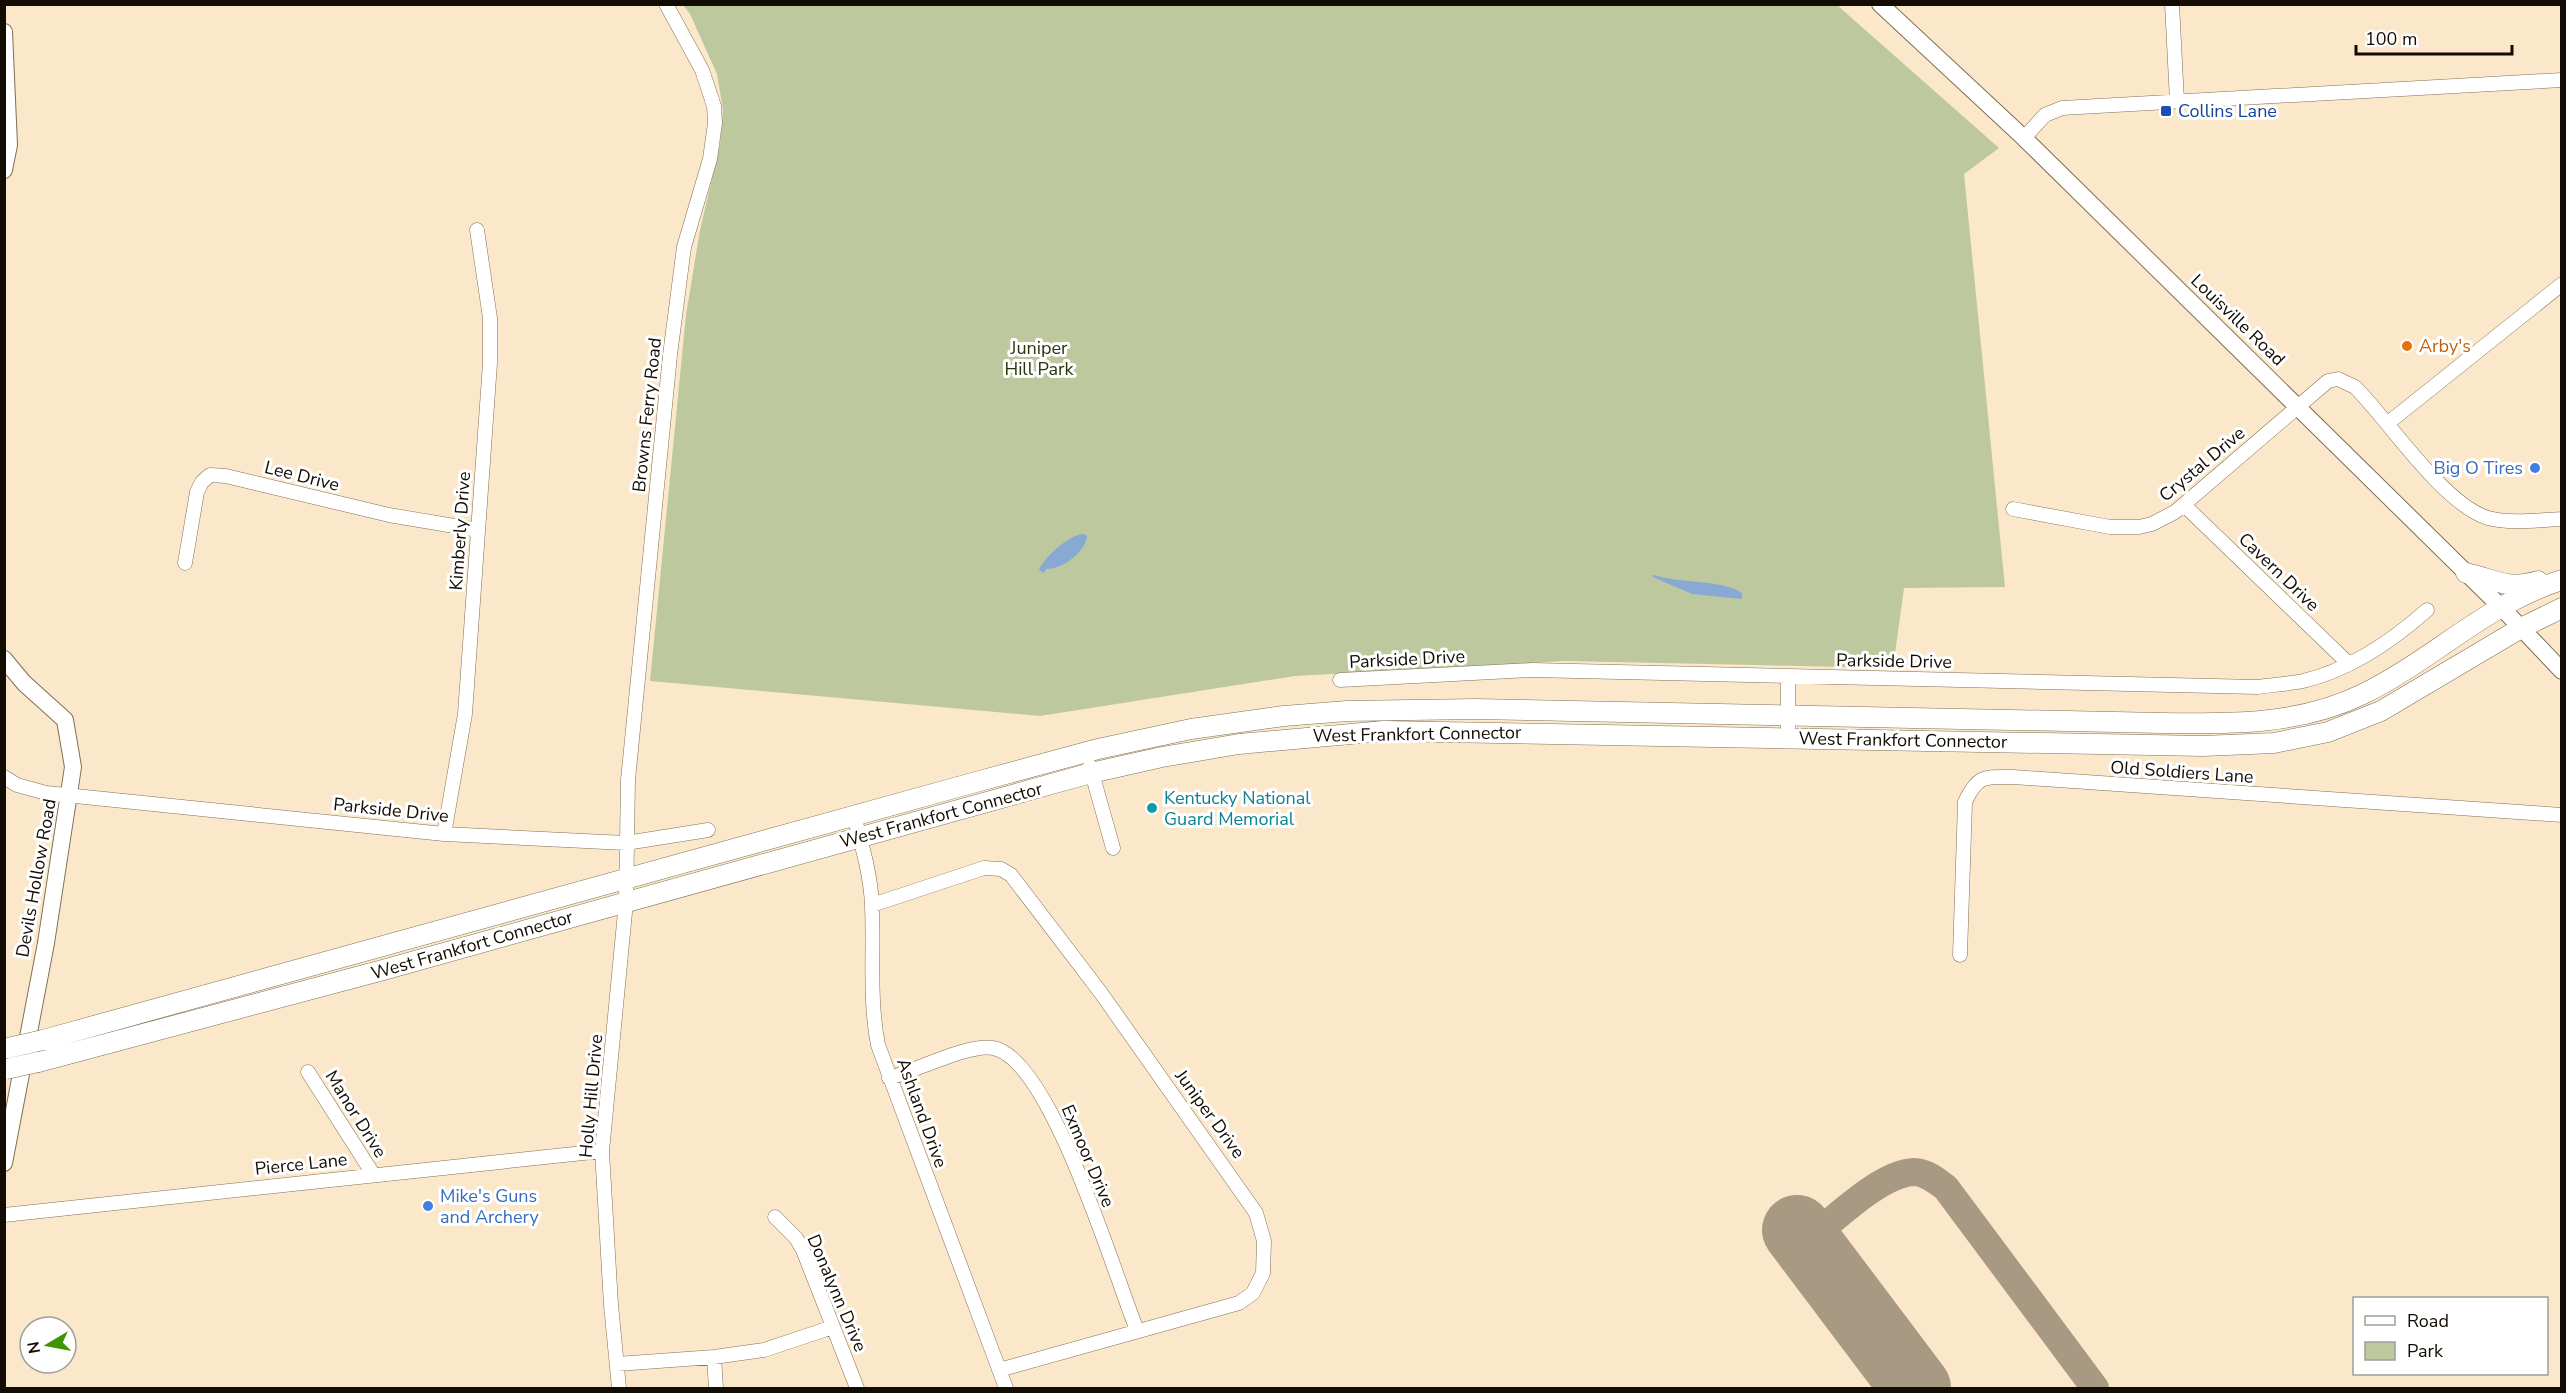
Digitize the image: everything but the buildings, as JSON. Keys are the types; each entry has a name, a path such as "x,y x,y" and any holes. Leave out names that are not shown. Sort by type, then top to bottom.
{"highway":[{"path":"2466,573 2495,580 2506,586 2557,581"},
{"name":"West Frankfort Connector","path":"6,1048 44,1040 1087,752 1222,724 1347,711 1443,709 2250,723 2293,718 2317,712 2363,694 2502,608 2557,581"},
{"name":"West Frankfort Connector","path":"5,1069 152,1033 1091,773 1211,748 1354,732 1443,730 2203,746 2290,741 2328,732 2381,711 2522,628 2562,608"}],"main road":[{"name":"Louisville Road","path":"1880,4 2024,138 2502,608 2562,670"},
{"path":"4,32 9,145 4,170"},
{"name":"Devils Hollow Road","path":"4,659 24,683 65,720 73,767 70,796 4,1163"}],"street":[{"name":"Browns Ferry Road","path":"626,843 628,780 638,670 676,309 684,247 710,159 715,123 714,106 702,70 666,4"},
{"path":"2172,4 2177,101"},
{"path":"2024,138 2053,111 2177,101 2562,80"},
{"name":"Kimberly Drive","path":"444,834 465,714 491,340 477,230"},
{"path":"2562,284 2388,423 2450,494 2469,509 2502,520 2562,519"},
{"name":"Crystal Drive","path":"2013,509 2124,529 2152,524 2184,505 2296,405 2328,381 2338,379 2355,387 2388,423"},
{"name":"Lee Drive","path":"185,563 197,492 202,482 210,475 226,476 389,515 478,530"},
{"name":"Cavern Drive","path":"2184,505 2349,664"},
{"name":"Parkside Drive","path":"1340,680 1532,670 2257,687 2304,681 2349,664 2384,644 2427,610"},
{"path":"1788,676 1788,737"},
{"path":"1087,752 1113,848"},
{"name":"Parkside Drive","path":"4,777 29,790 70,796 444,834 626,843 708,830"},
{"name":"Old Soldiers Lane","path":"1960,955 1965,802 1975,782 1984,777 2013,777 2562,815"},
{"name":"Ashland Drive","path":"854,816 872,905 874,1027 889,1078 1006,1389"},
{"name":"Holly Hill Drive","path":"620,1389 602,1151 626,902 626,843"},
{"name":"Juniper Drive","path":"872,905 984,868 1001,869 1011,874 1101,993 1248,1200 1261,1227 1264,1241 1263,1273 1253,1293 1239,1303 999,1370"},
{"name":"Exmoor Drive","path":"889,1078 985,1047 1001,1050 1015,1062 1041,1096 1064,1138 1137,1330"},
{"name":"Manor Drive","path":"308,1072 372,1174"},
{"name":"Pierce Lane","path":"4,1215 602,1151"},
{"name":"Donalynn Drive","path":"775,1217 796,1238 803,1250 858,1389"},
{"path":"617,1364 714,1357 764,1350 833,1327"},
{"path":"714,1357 716,1389"}],"green space":[{"name":"Juniper Hill Park","path":"683,5 1837,5 1999,148 1964,174 2005,587 1904,588 1893,668 1565,661 1295,676 1040,716 650,681 686,315 700,230 720,145 723,110 717,74 690,14"}],"water":[{"path":"1084,534 1087,536 1086,542 1072,559 1059,567 1046,569 1044,573 1039,570 1058,547"},
{"path":"1652,576 1723,586 1742,593 1742,599 1692,594"}],"taxiway":[{"path":"1806,1242 1857,1200 1886,1181 1901,1174 1914,1172 1927,1175 1946,1188 2095,1388"}],"runway":[{"path":"1797,1230 1916,1388"}],"place":[{"name":"Collins Lane","path":"2166,111"},
{"name":"Arby's","path":"2407,346"},
{"name":"Big O Tires","path":"2535,468"},
{"name":"Kentucky National Guard Memorial","path":"1152,808"},
{"name":"Mike's Guns and Archery","path":"428,1206"}]}
